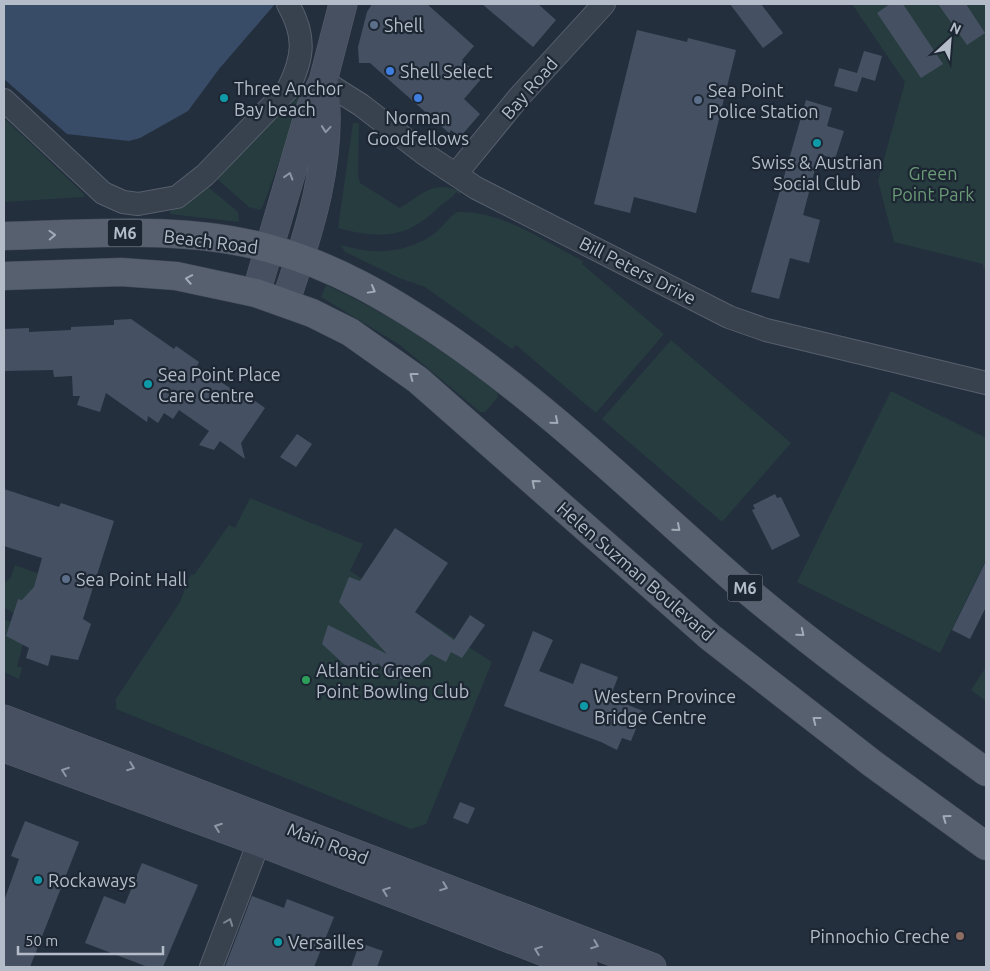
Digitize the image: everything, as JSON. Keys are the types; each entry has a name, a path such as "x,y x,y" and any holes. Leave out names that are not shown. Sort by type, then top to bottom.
{"main road":[{"name":"Beach Road","path":"256,293 311,106 323,81 343,4"},
{"name":"Beach Road","path":"285,303 300,258 322,173 328,111 323,81"},
{"name":"Beach Road","path":"4,236 142,233 199,236 268,248 300,258"},
{"name":"M6","path":"300,258 359,282 396,304 518,389 739,583 861,681 986,772"},
{"name":"M6","path":"4,276 121,272 176,276 256,293 285,303"},
{"name":"Helen Suzman Boulevard","path":"285,303 312,313 350,332 418,380 710,637 873,764 986,846"},
{"path":"861,681 919,708 986,757"},
{"name":"Main Road","path":"4,719 583,967"},
{"name":"Main Road","path":"4,748 263,831 624,962 652,967"}],"street":[{"path":"4,100 103,194 123,202 138,204 178,197 205,175 288,89 295,74 300,55 302,35 288,4"},
{"name":"Bay Road","path":"456,174 519,97 604,4"},
{"name":"Bill Peters Drive","path":"323,81 362,105 426,155 476,188 749,325 986,383"},
{"path":"211,967 263,831"}],"green space":[{"name":"Green Point Park","path":"852,4 986,4 986,268 983,267 983,264 894,242 878,181 905,82"},
{"path":"301,87 287,140 263,206 260,210 249,207 215,177 281,112"},
{"path":"4,118 84,194 84,197 4,202"},
{"path":"353,123 359,123 358,176 360,183 400,208 422,193 436,188 452,188 461,192 460,194 456,192 427,218 404,231 380,235 338,228"},
{"path":"207,186 238,212 239,222 170,214 170,211 193,199"},
{"path":"458,212 490,216 506,222 583,261 582,264 664,334 596,413 516,345 512,349 425,287 399,278 345,252 341,245 377,251 401,249 424,240 435,233"},
{"path":"326,285 393,320 436,347 497,392 498,397 485,412 480,412 400,345 321,297"},
{"path":"671,340 791,443 722,522 602,419"},
{"path":"891,391 986,438 986,560 940,653 797,582"},
{"name":"Atlantic Green Point Bowling Club","path":"250,498 363,544 350,571 492,662 426,824 411,829 116,709 116,699 180,602 191,574 194,575 229,525 235,528"},
{"path":"15,565 40,574 36,578 31,601 18,599 13,613 4,607 4,584 11,577"},
{"path":"4,620 11,621 6,636 23,644 17,666 22,668 19,679 4,672"},
{"path":"986,667 986,701 971,690"}],"water":[{"path":"4,4 275,4 219,69 188,111 140,138 129,141 67,134 4,79"}],"building":[{"path":"372,4 427,4 474,46 462,60 482,78 464,99 480,114 460,137 451,130 449,133 370,63 359,63 358,47 367,12"},
{"path":"482,4 538,4 556,20 533,47"},
{"path":"730,4 761,4 783,33 763,48"},
{"path":"890,4 903,4 943,64 921,78 877,13"},
{"path":"938,4 966,4 985,33 967,45"},
{"name":"Sea Point Police Station","path":"637,30 687,42 688,38 736,50 696,213 634,197 630,213 594,204"},
{"path":"864,51 882,56 875,81 862,77 857,92 834,86 839,68 857,73"},
{"path":"806,100 832,108 827,126 844,131 835,159 819,154 803,215 820,220 809,263 790,258 779,299 751,292"},
{"name":"Sea Point Place Care Centre","path":"131,319 174,349 176,346 199,362 197,366 239,394 241,391 265,408 241,443 245,459 220,441 214,450 199,445 209,431 179,410 173,419 164,413 158,423 148,416 147,422 106,393 100,412 77,405 80,396 73,396 72,376 54,377 53,370 4,371 4,329 29,328 29,332 71,330 71,327 114,325 114,320"},
{"path":"297,434 312,444 296,467 280,457"},
{"name":"Sea Point Hall","path":"4,489 59,507 61,503 114,521 83,619 91,624 78,660 51,655 48,666 26,658 29,648 6,636 18,599 22,600 34,587 42,558 4,546"},
{"path":"775,494 777,498 781,497 800,536 772,550 752,510 755,509 753,505"},
{"path":"395,528 448,563 415,612 454,640 470,615 485,625 462,658 451,652 446,662 431,654 405,678 394,680 378,663 374,666 370,662 348,668 322,644 328,625 387,654 339,602 349,577 360,581"},
{"path":"986,561 986,607 970,639 952,630"},
{"name":"Western Province Bridge Centre","path":"533,631 553,640 539,671 573,684 581,663 618,677 610,698 643,711 631,741 622,738 617,750 601,742 504,706"},
{"path":"460,802 475,808 468,824 453,818"},
{"name":"Rockaways","path":"25,821 79,842 30,967 4,967 4,901 19,859 11,856"},
{"path":"142,863 198,885 163,967 148,967 85,943 104,896 125,904"},
{"name":"Versailles","path":"252,896 284,908 287,899 334,917 314,967 225,967"},
{"path":"363,944 383,951 377,967 351,967 358,948 361,949"}],"place":[{"name":"Shell","path":"374,25"},
{"name":"Shell Select","path":"390,71"},
{"name":"Three Anchor Bay beach","path":"224,98"},
{"name":"Norman Goodfellows","path":"418,98"},
{"name":"Sea Point Police Station","path":"698,100"},
{"name":"Swiss & Austrian Social Club","path":"817,143"},
{"name":"Sea Point Place Care Centre","path":"148,384"},
{"name":"Sea Point Hall","path":"66,579"},
{"name":"Atlantic Green Point Bowling Club","path":"306,680"},
{"name":"Western Province Bridge Centre","path":"584,706"},
{"name":"Rockaways","path":"38,880"},
{"name":"Pinnochio Creche","path":"960,936"},
{"name":"Versailles","path":"278,942"}]}
